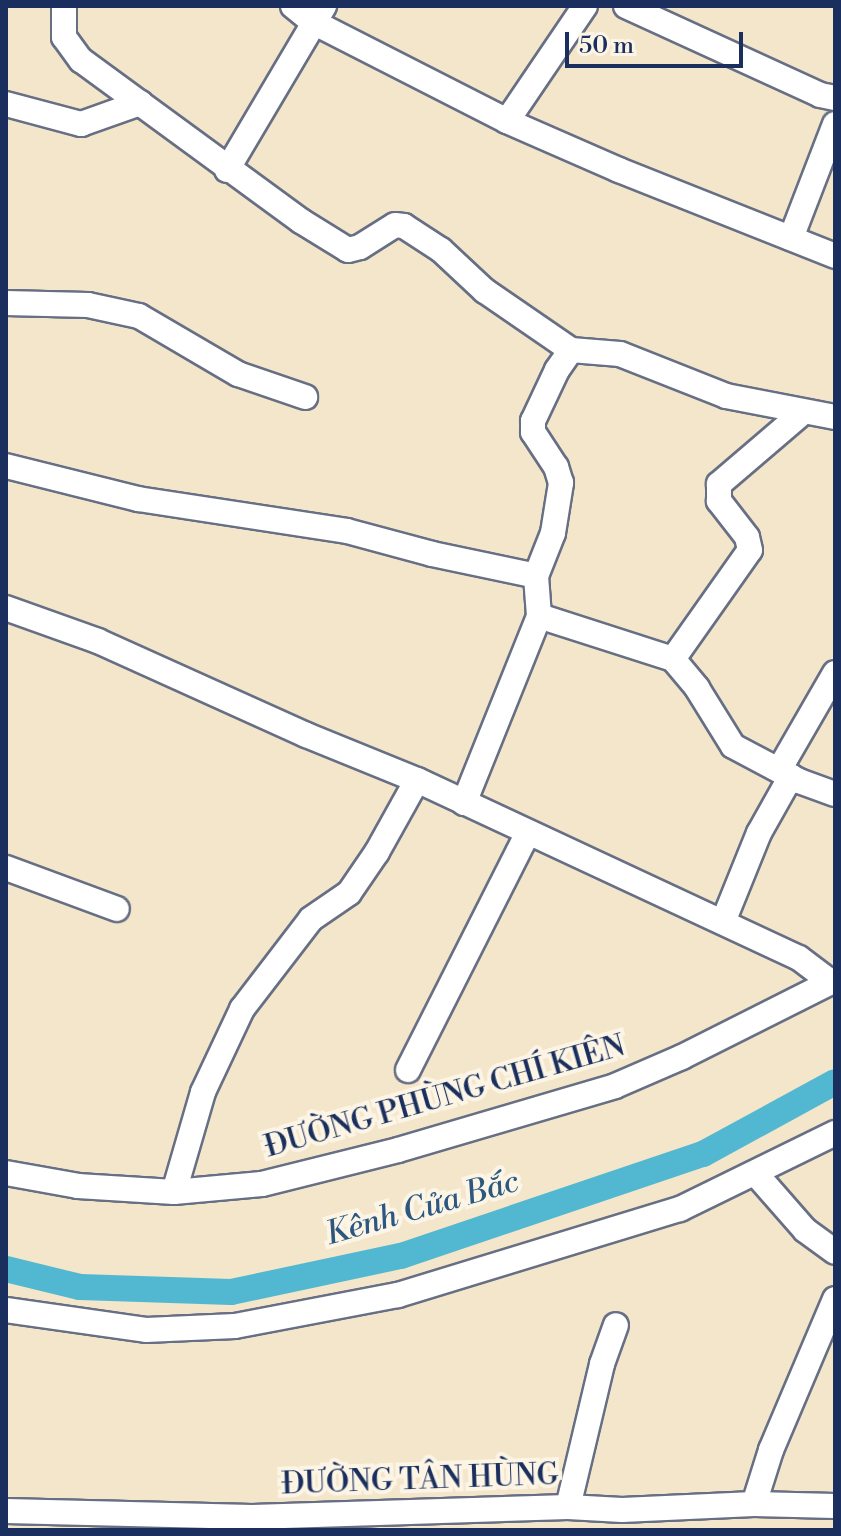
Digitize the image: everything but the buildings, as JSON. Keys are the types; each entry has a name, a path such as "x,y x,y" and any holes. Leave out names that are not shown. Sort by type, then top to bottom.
{"street":[{"path":"64,6 64,37 71,51 227,170 348,250 360,247 395,225 404,226 441,250 485,291 571,350 620,354 726,396 835,417"},
{"path":"293,6 319,14 507,121 835,256"},
{"path":"507,121 585,6"},
{"path":"626,6 820,95 835,98"},
{"path":"227,170 319,14"},
{"path":"6,104 81,124 140,103"},
{"path":"791,238 835,124"},
{"path":"6,303 88,305 139,316 238,374 305,397"},
{"path":"464,803 539,616 536,576 553,533 561,483 556,467 533,432 533,421 557,370 571,350"},
{"path":"673,659 750,550 747,537 719,501 719,484 802,413"},
{"path":"6,466 138,499 347,531 432,554 536,576"},
{"path":"6,608 98,641 306,735 417,780 527,834 799,958 833,981"},
{"path":"539,616 673,659 697,688 733,746 835,794"},
{"path":"723,922 785,773 835,673"},
{"path":"174,1192 203,1092 242,1009 311,919 349,893 417,780"},
{"path":"408,1070 527,834"},
{"path":"6,868 117,909"},
{"name":"ĐƯỜNG PHÙNG CHÍ KIÊN","path":"6,1173 78,1186 174,1192 277,1180 398,1150 615,1086 682,1057 833,981"},
{"path":"6,1310 146,1330 235,1326 398,1295 680,1209 835,1133"},
{"path":"756,1174 805,1230 835,1252"},
{"path":"754,1504 776,1438 835,1299"},
{"path":"568,1507 602,1364 616,1325"},
{"name":"ĐƯỜNG TÂN HÙNG","path":"6,1511 378,1523 568,1507 656,1510 754,1504 835,1506"}],"waterway":[{"name":"Kênh Cửa Bắc","path":"6,1269 80,1287 231,1292 401,1256 703,1154 835,1082"}]}
